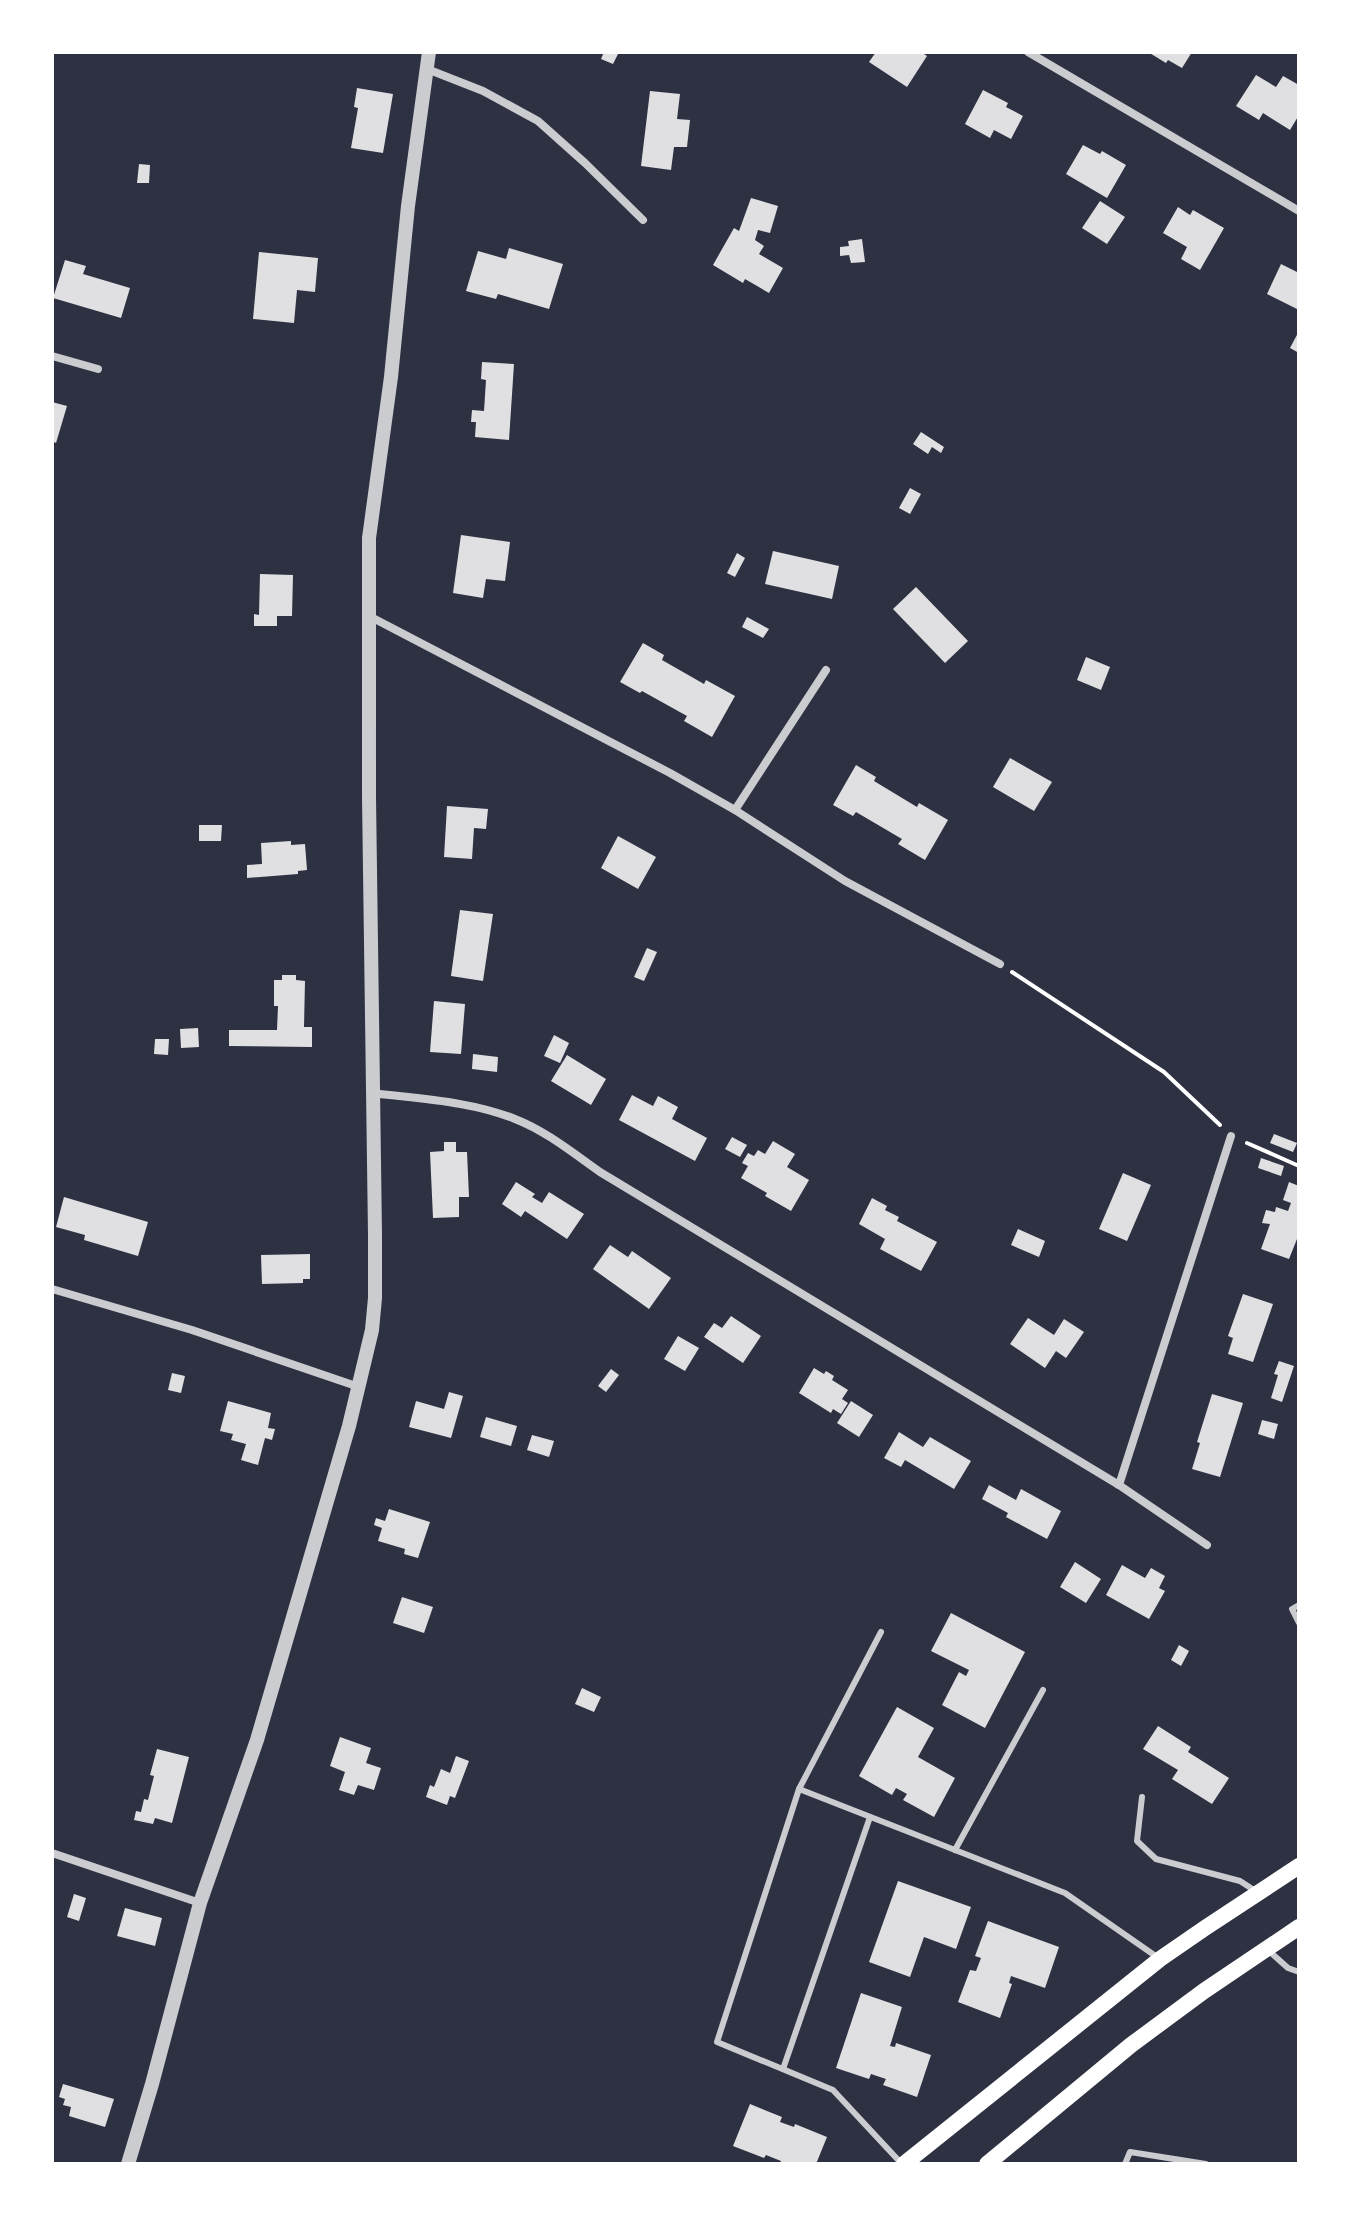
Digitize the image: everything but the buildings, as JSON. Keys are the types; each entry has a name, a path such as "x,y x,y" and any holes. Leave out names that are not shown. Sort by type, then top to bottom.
{"main road":[{"path":"903,2164 1160,1959 1299,1866"},
{"path":"987,2164 1131,2045 1299,1927"}],"street":[{"path":"128,2164 200,1903 257,1740 323,1518 372,1330 375,1298 369,538 429,52"},
{"path":"1028,52 1299,211"},
{"path":"427,69 483,91 538,121 643,220"},
{"path":"52,356 98,369"},
{"path":"368,616 605,738 735,810 845,881 1000,964"},
{"path":"735,810 826,670"},
{"path":"372,1093 480,1108 516,1119 545,1134 600,1172 1119,1485 1207,1545"},
{"path":"1119,1485 1231,1136"},
{"path":"52,1289 192,1330 359,1387"},
{"path":"52,1853 200,1903"}],"lane":[{"path":"1299,1605 1292,1609 1299,1623"},
{"path":"881,1632 799,1789 717,2042 833,2090 903,2164"},
{"path":"955,1850 1043,1690"},
{"path":"799,1789 1065,1893 1160,1959"},
{"path":"1142,1797 1137,1841 1156,1859 1240,1881 1257,1892"},
{"path":"783,2069 870,1817"},
{"path":"1266,1949 1288,1968 1299,1972"},
{"path":"1125,2164 1130,2152 1204,2164"}],"path":[{"path":"1000,964 1164,1072 1231,1136 1299,1166"}]}
